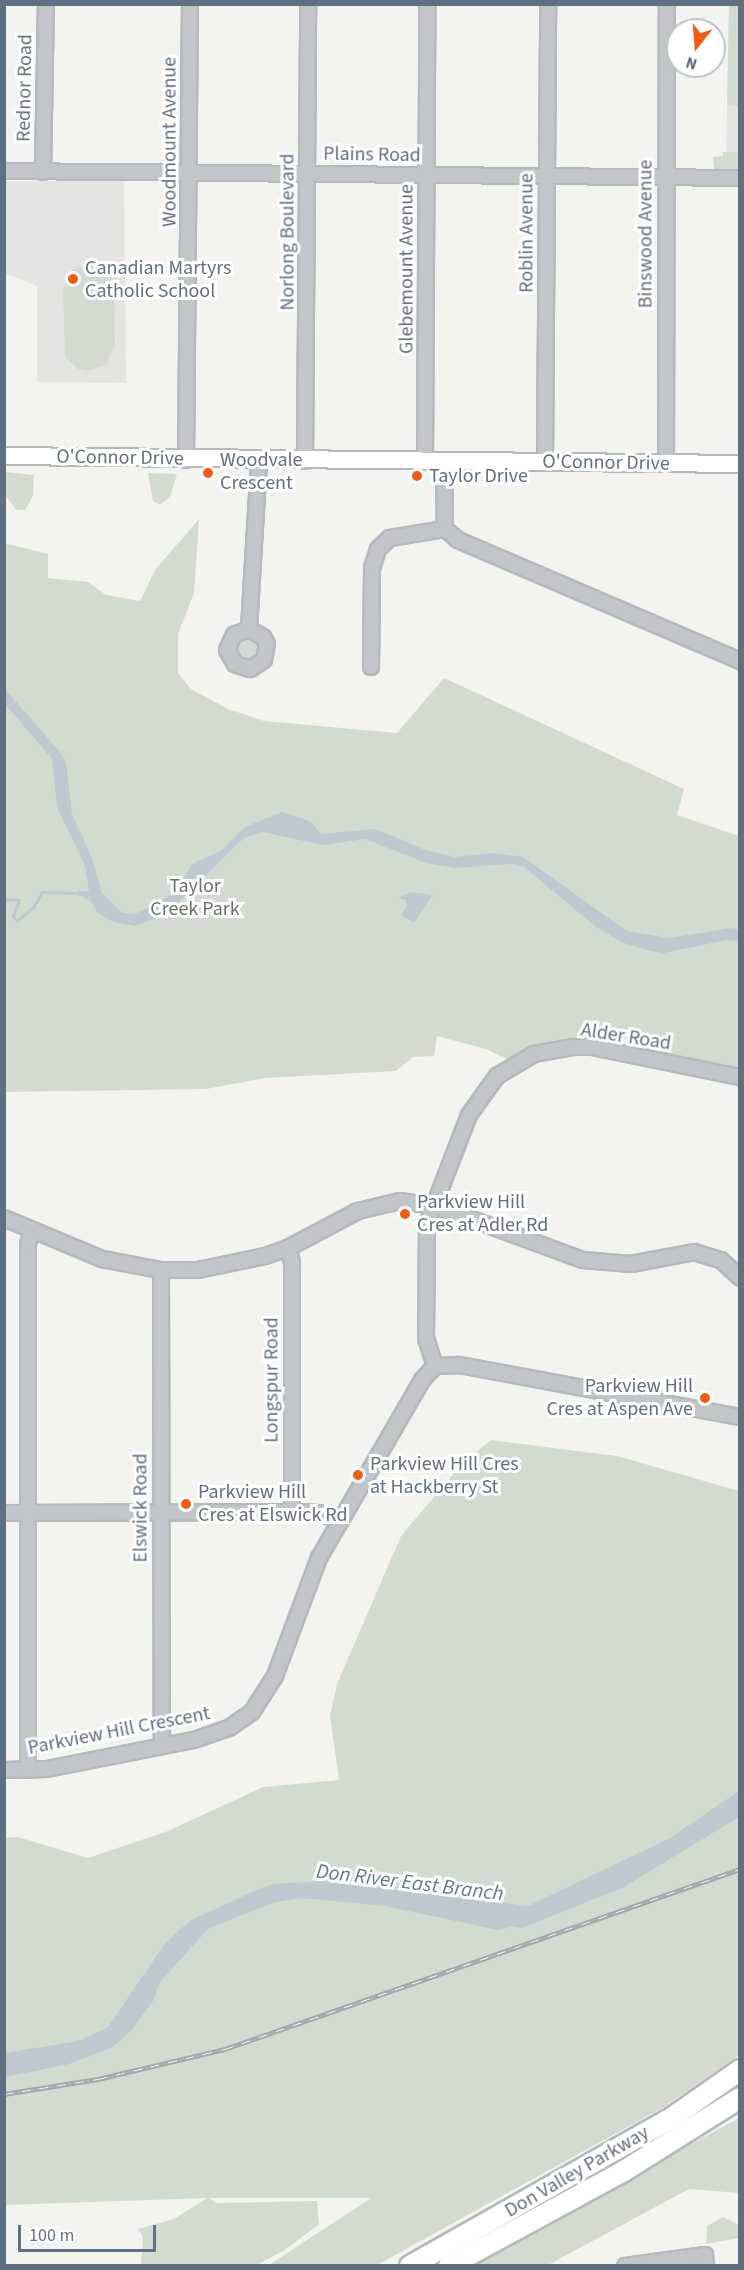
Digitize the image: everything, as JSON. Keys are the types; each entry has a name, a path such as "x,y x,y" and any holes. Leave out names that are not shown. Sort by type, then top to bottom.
{"highway":[{"name":"Don Valley Parkway","path":"410,2265 664,2123 740,2070"},
{"name":"Don Valley Parkway","path":"449,2265 624,2171 740,2098"}],"main road":[{"name":"O'Connor Drive","path":"4,456 259,461 740,464"}],"street":[{"name":"Rednor Road","path":"43,172 45,4"},
{"name":"Woodmount Avenue","path":"186,460 190,4"},
{"name":"Norlong Boulevard","path":"305,461 309,4"},
{"name":"Glebemount Avenue","path":"425,462 427,4"},
{"name":"Roblin Avenue","path":"545,462 548,4"},
{"name":"Binswood Avenue","path":"666,464 667,4"},
{"name":"Plains Road","path":"4,171 740,178"},
{"path":"249,629 259,461"},
{"path":"444,462 445,529 458,540 740,661"},
{"path":"371,667 372,568 378,549 390,538 445,529"},
{"name":"Alder Road","path":"435,1366 426,1339 424,1260 427,1224 436,1206 469,1115 483,1092 513,1065 534,1054 592,1047 740,1077"},
{"path":"4,1218 102,1259 161,1270 232,1266 288,1248 358,1211 400,1201 436,1206 582,1260 631,1264 694,1252 720,1260 740,1278"},
{"path":"28,1770 28,1244 32,1231"},
{"name":"Longspur Road","path":"288,1248 292,1512"},
{"name":"Elswick Road","path":"161,1270 162,1746"},
{"path":"435,1366 459,1365 740,1417"},
{"name":"Parkview Hill Crescent","path":"4,1770 28,1770 162,1746 220,1732 252,1712 275,1676 308,1580 339,1520 422,1380 435,1366"},
{"path":"4,1513 292,1512 319,1513 339,1520"},
{"path":"625,2265 705,2255 706,2265"}],"shaded area":[{"path":"729,5 739,5 739,165 726,165"},
{"name":"Canadian Martyrs Catholic School","path":"4,181 124,181 126,383 37,382 37,286 5,273"},
{"path":"5,689 60,752 66,762 72,814 92,858 102,893 122,913 135,914 162,901 178,888 192,864 222,850 245,827 282,812 310,821 321,834 376,829 425,850 454,857 492,853 523,857 627,931 669,938 732,928 739,930 739,941 726,940 664,953 651,951 624,943 596,927 524,867 511,864 455,868 426,863 365,839 323,845 262,832 244,838 165,915 135,926 113,922 97,912 91,901 78,895 77,891 89,891 85,866 57,807 52,759 5,704"},
{"path":"411,892 433,895 414,923 401,915 407,906 406,900 398,898"},
{"path":"739,1791 739,1817 624,1887 522,1928 513,1926 498,1930 385,1906 302,1898 276,1902 209,1928 160,1982 153,2001 132,2030 113,2047 69,2064 5,2077 5,2053 78,2041 108,2027 164,1945 179,1930 195,1918 255,1891 273,1884 324,1881 528,1906 670,1838"}],"green space":[{"path":"729,5 739,5 739,106 727,105"},
{"path":"723,152 739,152 739,169 714,169 713,157 723,156"},
{"path":"90,264 100,266 114,280 115,344 107,364 88,371 78,369 65,357 63,288 72,270"},
{"path":"5,472 34,475 33,496 25,510 16,510 6,496"},
{"path":"148,473 177,474 170,497 160,505 153,501"},
{"name":"Taylor Creek Park","path":"199,519 194,593 178,634 178,673 191,689 228,709 264,721 397,733 444,678 684,789 677,815 739,836 739,1071 651,1052 630,1039 555,1042 509,1060 486,1049 437,1036 434,1056 413,1057 396,1071 266,1078 206,1089 5,1092 4,543 48,554 48,578 88,582 106,595 140,601 155,570"},
{"path":"244,634 260,642 261,652 255,660 246,663 235,656 234,642"},
{"path":"491,1440 617,1456 739,1491 739,2055 662,2108 377,2265 269,2265 371,2198 210,2198 216,2203 317,2201 319,2224 285,2250 255,2266 141,2265 143,2237 138,2229 174,2219 207,2198 5,2205 5,1838 18,1837 88,1858 168,1831 263,1787 339,1780 330,1716 337,1684 401,1536 461,1465"},
{"path":"739,2118 739,2193 689,2189 548,2265 469,2266"},
{"path":"723,2217 739,2225 739,2238 706,2244 707,2226"}],"waterway":[{"path":"4,899 19,900 13,916 17,921 34,906 42,892 80,893"}],"railway":[{"path":"4,2094 98,2079 225,2049 740,1869"}],"place":[{"name":"Canadian Martyrs Catholic School","path":"73,279"},
{"name":"Woodvale Crescent","path":"208,473"},
{"name":"Taylor Drive","path":"417,476"},
{"name":"Parkview Hill Cres at Adler Rd","path":"405,1214"},
{"name":"Parkview Hill Cres at Aspen Ave","path":"705,1398"},
{"name":"Parkview Hill Cres at Hackberry St","path":"358,1475"},
{"name":"Parkview Hill Cres at Elswick Rd","path":"186,1504"}],"water label":[{"name":"Don River East Branch","path":"410,1882"}]}
